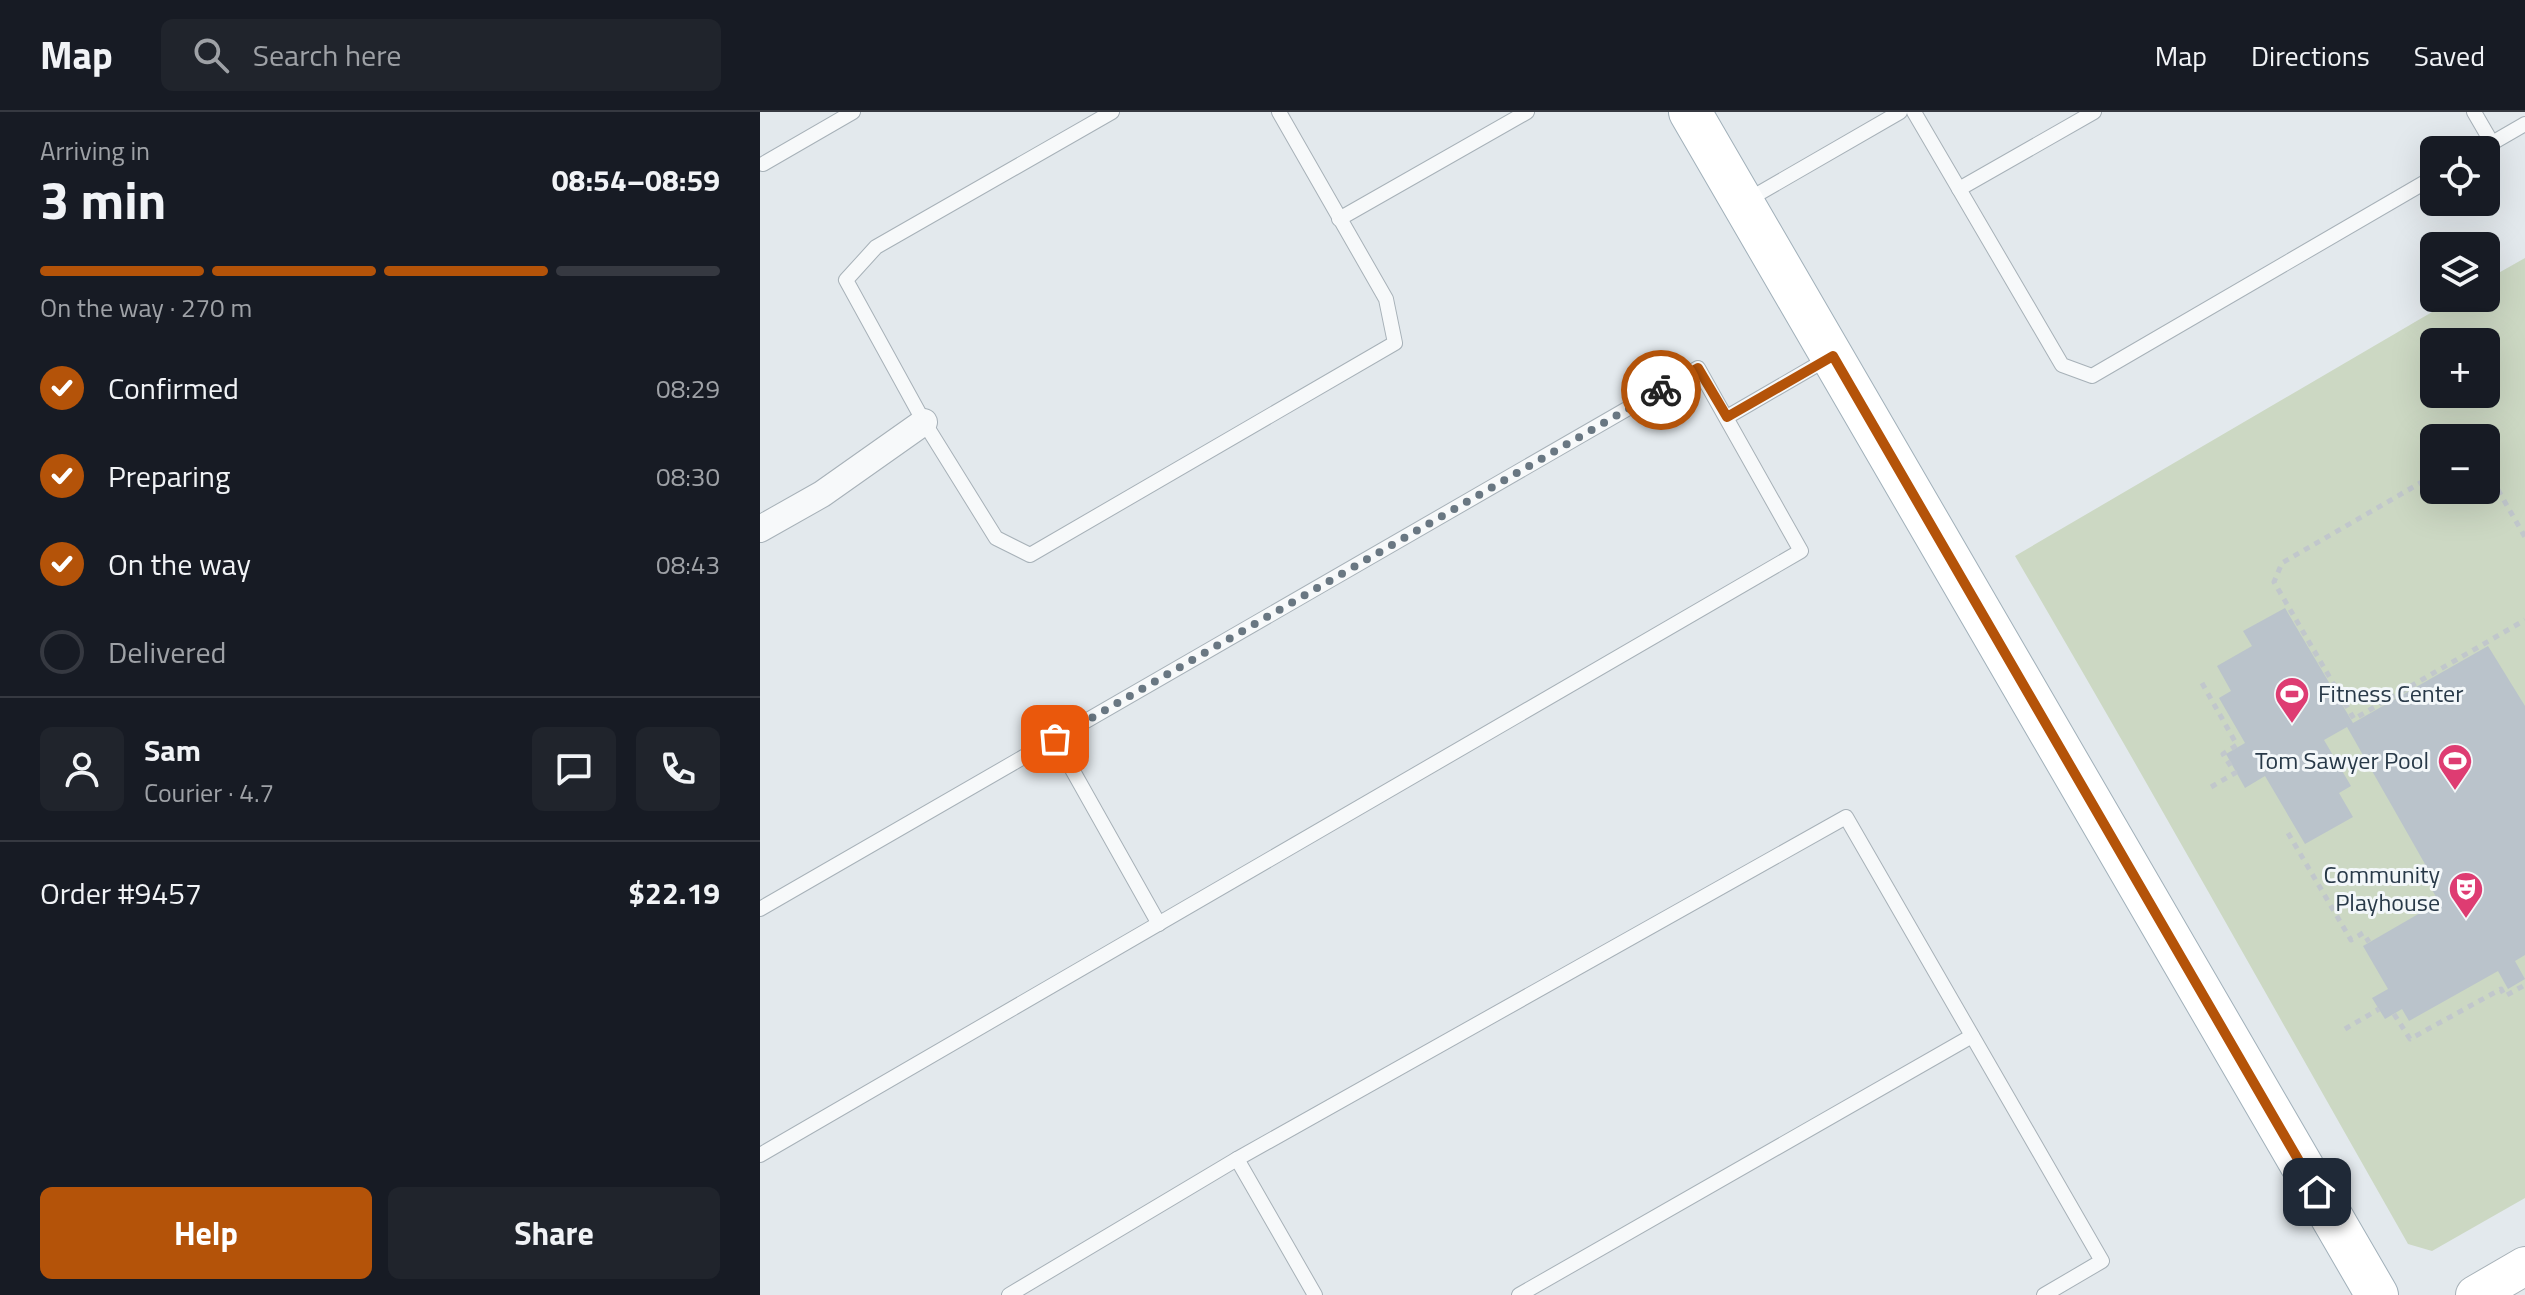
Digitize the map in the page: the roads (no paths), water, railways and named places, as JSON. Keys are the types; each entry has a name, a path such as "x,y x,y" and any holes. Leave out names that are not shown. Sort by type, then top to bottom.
{"main road":[{"path":"1690,112 2377,1295"},
{"path":"2475,1295 2525,1266"}],"street":[{"path":"760,529 822,494 924,422"}],"lane":[{"path":"763,164 853,112"},
{"path":"1112,112 876,247 846,280 924,422 996,538 1030,555 1395,343 1386,299 1279,112"},
{"path":"1339,219 1527,112"},
{"path":"1744,202 1900,112"},
{"path":"1914,112 2062,365 2092,376 2420,185"},
{"path":"1959,189 2094,112"},
{"path":"2474,112 2482,136"},
{"path":"2500,139 2525,124"},
{"path":"1727,417 1833,356"},
{"path":"760,909 1698,368 1801,551 760,1155"},
{"path":"1055,739 1159,924"},
{"path":"1009,1295 1237,1159 1846,817 2102,1261 2044,1295"},
{"path":"1519,1295 1972,1036"},
{"path":"1237,1159 1315,1295"}],"place":[{"name":"Fitness Center","path":"2292,725"},
{"name":"Tom Sawyer Pool","path":"2455,792"},
{"name":"Community Playhouse","path":"2466,920"}]}
